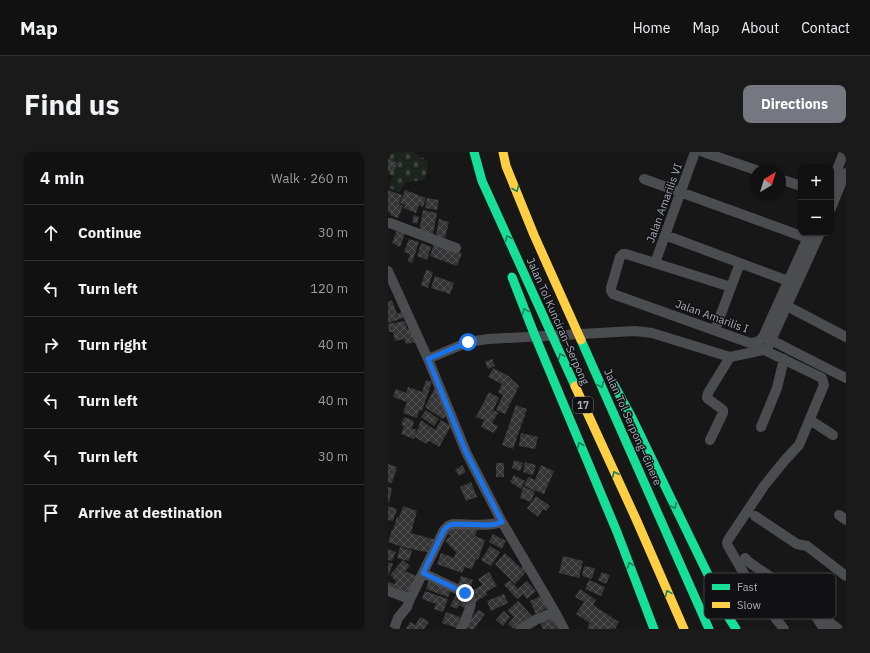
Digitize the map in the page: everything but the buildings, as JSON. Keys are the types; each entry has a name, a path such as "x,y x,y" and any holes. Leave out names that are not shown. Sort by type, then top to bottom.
{"highway":[{"name":"Jalan Tol Kunciran–Serpong","path":"474,152 482,181 636,519 684,629"},
{"name":"17","path":"503,152 506,166 534,235"},
{"path":"482,181 498,238"},
{"path":"534,235 594,348"},
{"name":"Jalan Tol Serpong–Cinere","path":"534,235 704,616"},
{"path":"508,266 535,336 617,532 654,629"},
{"path":"609,376 632,418 707,573"},
{"path":"649,614 650,629"},
{"name":"Jalan Tol Serpong–Cinere","path":"706,619 710,629"},
{"path":"730,619 736,629"}],"street":[{"name":"Jalan Amarilis VI","path":"655,263 695,152"},
{"path":"703,152 750,168"},
{"path":"834,177 843,152"},
{"path":"834,201 846,173"},
{"path":"644,179 798,232"},
{"path":"786,181 798,185"},
{"path":"388,223 456,248"},
{"path":"665,235 788,281"},
{"name":"Jalan Amarilis I","path":"655,263 622,254 611,288 613,294 750,343 758,342 763,337 809,236"},
{"path":"428,359 468,342 488,339 635,331 652,333 730,357 764,350 768,347 819,236"},
{"path":"655,263 731,287"},
{"path":"715,330 740,263"},
{"path":"388,271 428,359 466,452 502,522 564,629"},
{"path":"787,306 846,337"},
{"path":"771,340 846,378"},
{"path":"744,573 728,546 728,540 764,486 799,445 824,385 822,378 764,350"},
{"path":"710,440 723,410 707,398 708,393 730,357"},
{"path":"761,427 776,388 784,359"},
{"path":"810,420 833,435"},
{"path":"756,516 797,544 807,546 846,576"},
{"path":"394,629 398,618 407,607 444,530 448,526 453,524 489,525 502,522"},
{"path":"745,558 765,573"},
{"path":"423,573 469,596 471,606 461,629"},
{"path":"388,591 410,599"},
{"path":"521,629 537,619 555,612"},
{"path":"776,619 784,629"},
{"path":"818,619 824,629"},
{"path":"825,619 838,629"}],"green space":[{"path":"388,152 414,152 428,161 425,180 406,182 400,192 389,188 393,176 388,174"}],"traffic: fast":[{"path":"474,152 482,181 575,386"},
{"path":"512,277 617,532 654,629"},
{"path":"581,340 704,618"},
{"path":"613,383 632,418 707,573"},
{"path":"705,619 709,629"},
{"path":"730,619 736,629"}],"traffic: slow":[{"path":"503,152 506,166 534,235 581,340"},
{"path":"575,386 636,519 684,629"}],"route":[{"path":"465,593 423,573 444,530 448,526 453,524 489,525 502,522 466,452 428,359 468,342"}]}
